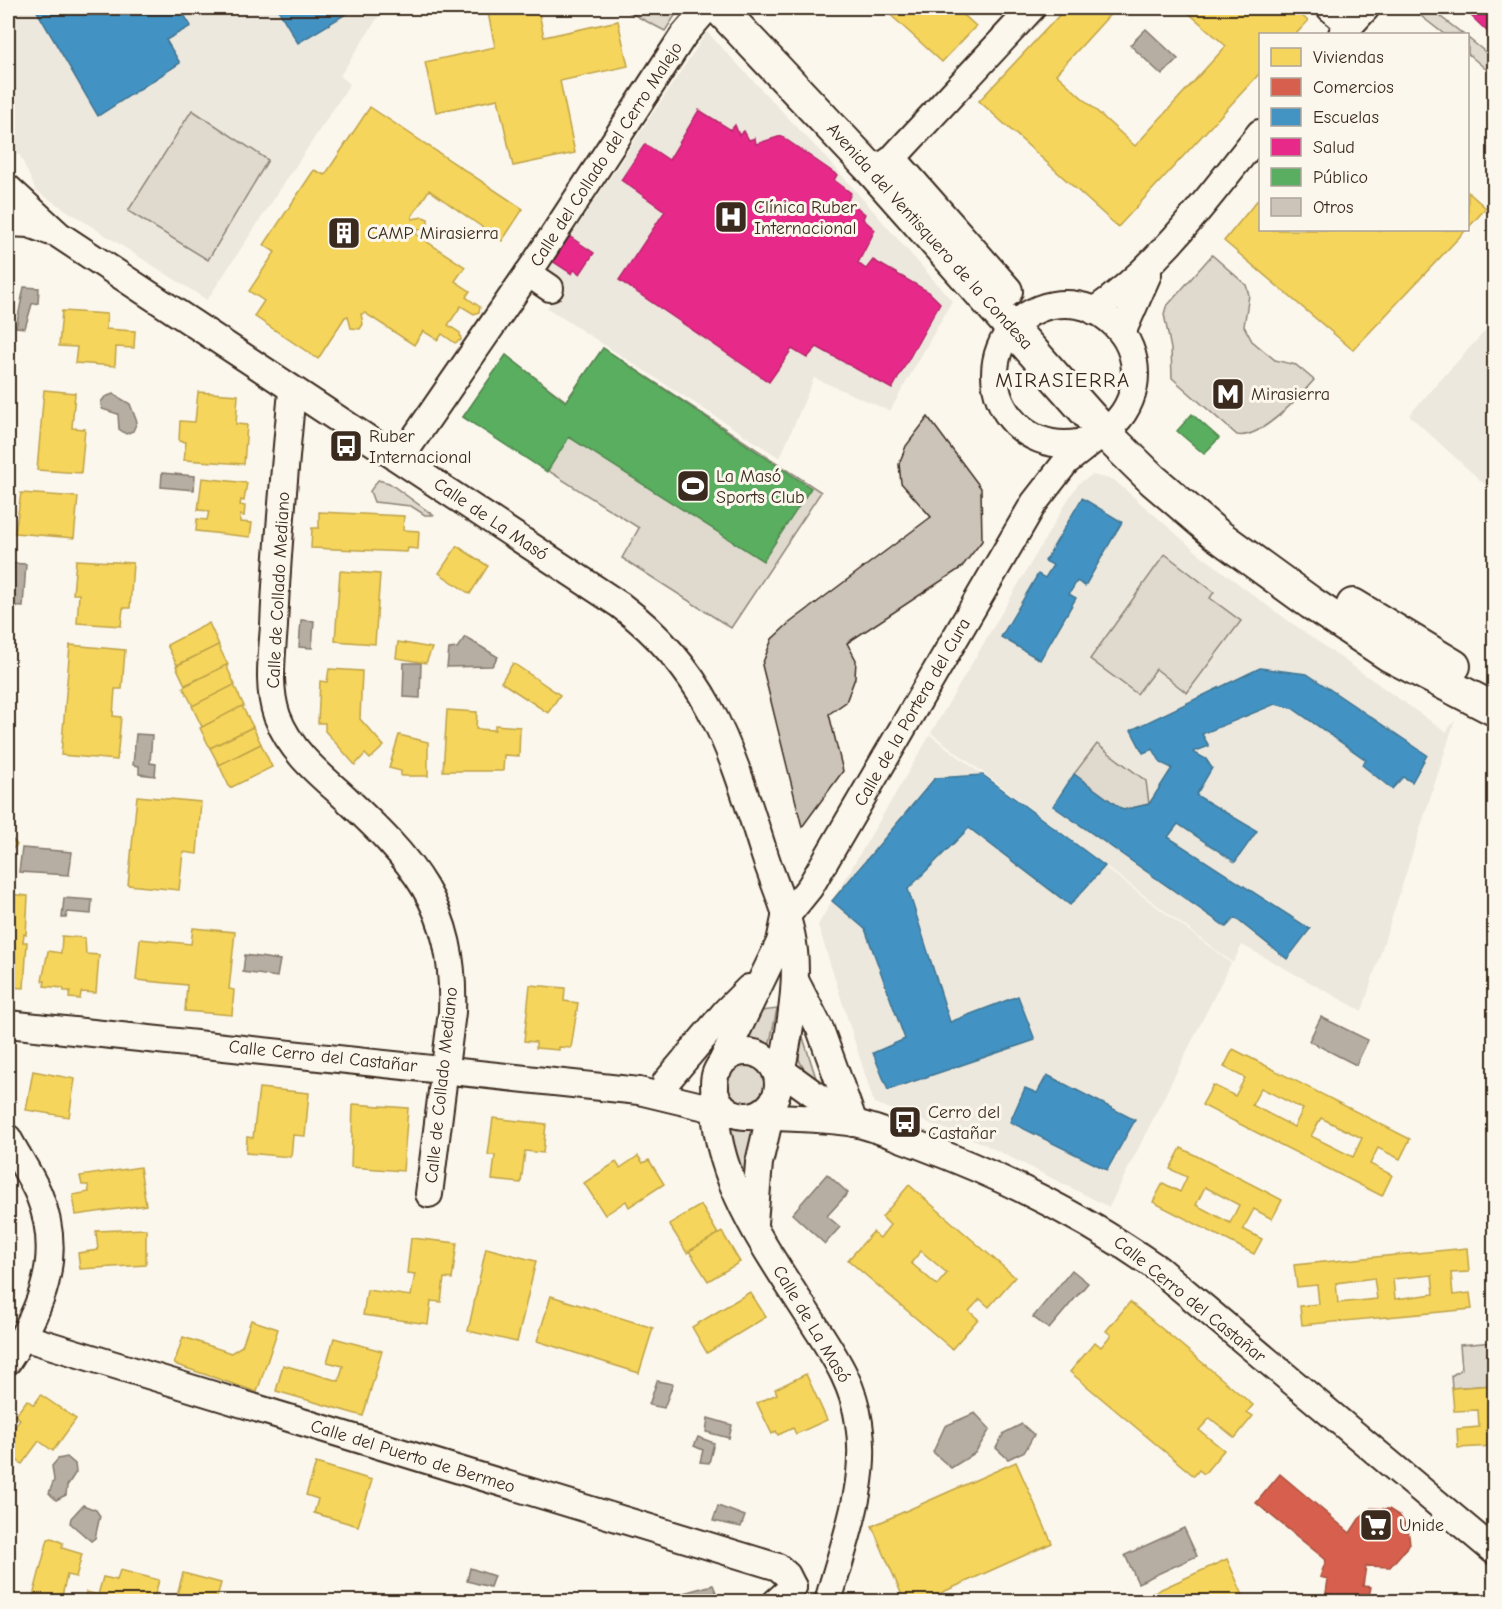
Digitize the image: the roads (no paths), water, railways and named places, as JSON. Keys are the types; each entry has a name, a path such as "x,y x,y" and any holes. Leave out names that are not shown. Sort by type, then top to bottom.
{"main road":[{"name":"Avenida del Ventisquero de la Condesa","path":"718,8 879,163"},
{"name":"Avenida del Ventisquero de la Condesa","path":"747,8 879,163 1112,425 1153,480 1216,534 1389,655 1494,709"},
{"name":"Avenida del Ventisquero de la Condesa","path":"1112,425 1166,464 1281,557 1376,621 1494,687"}],"street":[{"name":"Calle del Collado del Cerro Malejo","path":"406,463 455,389 538,280 682,36 707,8"},
{"path":"879,163 1032,8"},
{"path":"1330,8 1353,22"},
{"path":"1094,310 1132,282 1157,258 1259,134"},
{"name":"Calle de La Masó","path":"9,199 292,391 406,463 621,605 649,627 682,663 713,713 734,760 792,939 799,996 747,1086 721,1154 732,1184 754,1227 846,1375 860,1425 861,1456 855,1507 829,1598"},
{"name":"Calle de La Masó","path":"8,223 29,224 59,235"},
{"path":"1122,333 1140,289 1157,258"},
{"path":"1060,304 1094,310 1105,316 1122,333 1132,353 1135,375 1131,398 1112,425 1092,439 1066,444 1040,440 1012,420 997,391 997,358 1003,342 1020,322 1048,306 1060,304"},
{"name":"Calle de Collado Mediano","path":"292,391 276,561 273,701 290,743 316,772 397,849 436,906 448,942 453,984 429,1194"},
{"name":"Calle de la Portera del Cura","path":"785,918 810,887 1034,503 1066,462 1112,425"},
{"name":"Calle de la Portera del Cura","path":"1034,503 1045,466 1040,440"},
{"name":"Calle de La Masó","path":"754,1227 754,1196 762,1151 747,1086 746,1009 780,942 785,918"},
{"path":"721,1154 691,1118 655,1090 726,1011 765,973"},
{"path":"746,1009 766,1000 799,996 854,1123"},
{"name":"Calle Cerro del Castañar","path":"8,1024 655,1090 747,1086 952,1157 1110,1235 1157,1268 1491,1552"},
{"name":"Calle Cerro del Castañar","path":"655,1090 747,1086 807,1119 854,1123"},
{"path":"762,1151 777,1132 807,1119"},
{"path":"8,1138 39,1195 51,1237 48,1280 23,1337 8,1361"},
{"name":"Calle del Puerto de Bermeo","path":"23,1337 778,1567 787,1575 785,1594"},
{"path":"785,1594 829,1598"}],"place":[{"name":"Clínica Ruber Internacional","path":"731,217"},
{"name":"CAMP Mirasierra","path":"344,233"},
{"name":"Mirasierra","path":"1228,394"},
{"name":"Ruber Internacional","path":"346,446"},
{"name":"La Masó Sports Club","path":"693,486"},
{"name":"Cerro del Castañar","path":"905,1122"},
{"name":"Unide","path":"1376,1525"}],"district":[{"name":"MIRASIERRA","path":"1063,380"}]}
